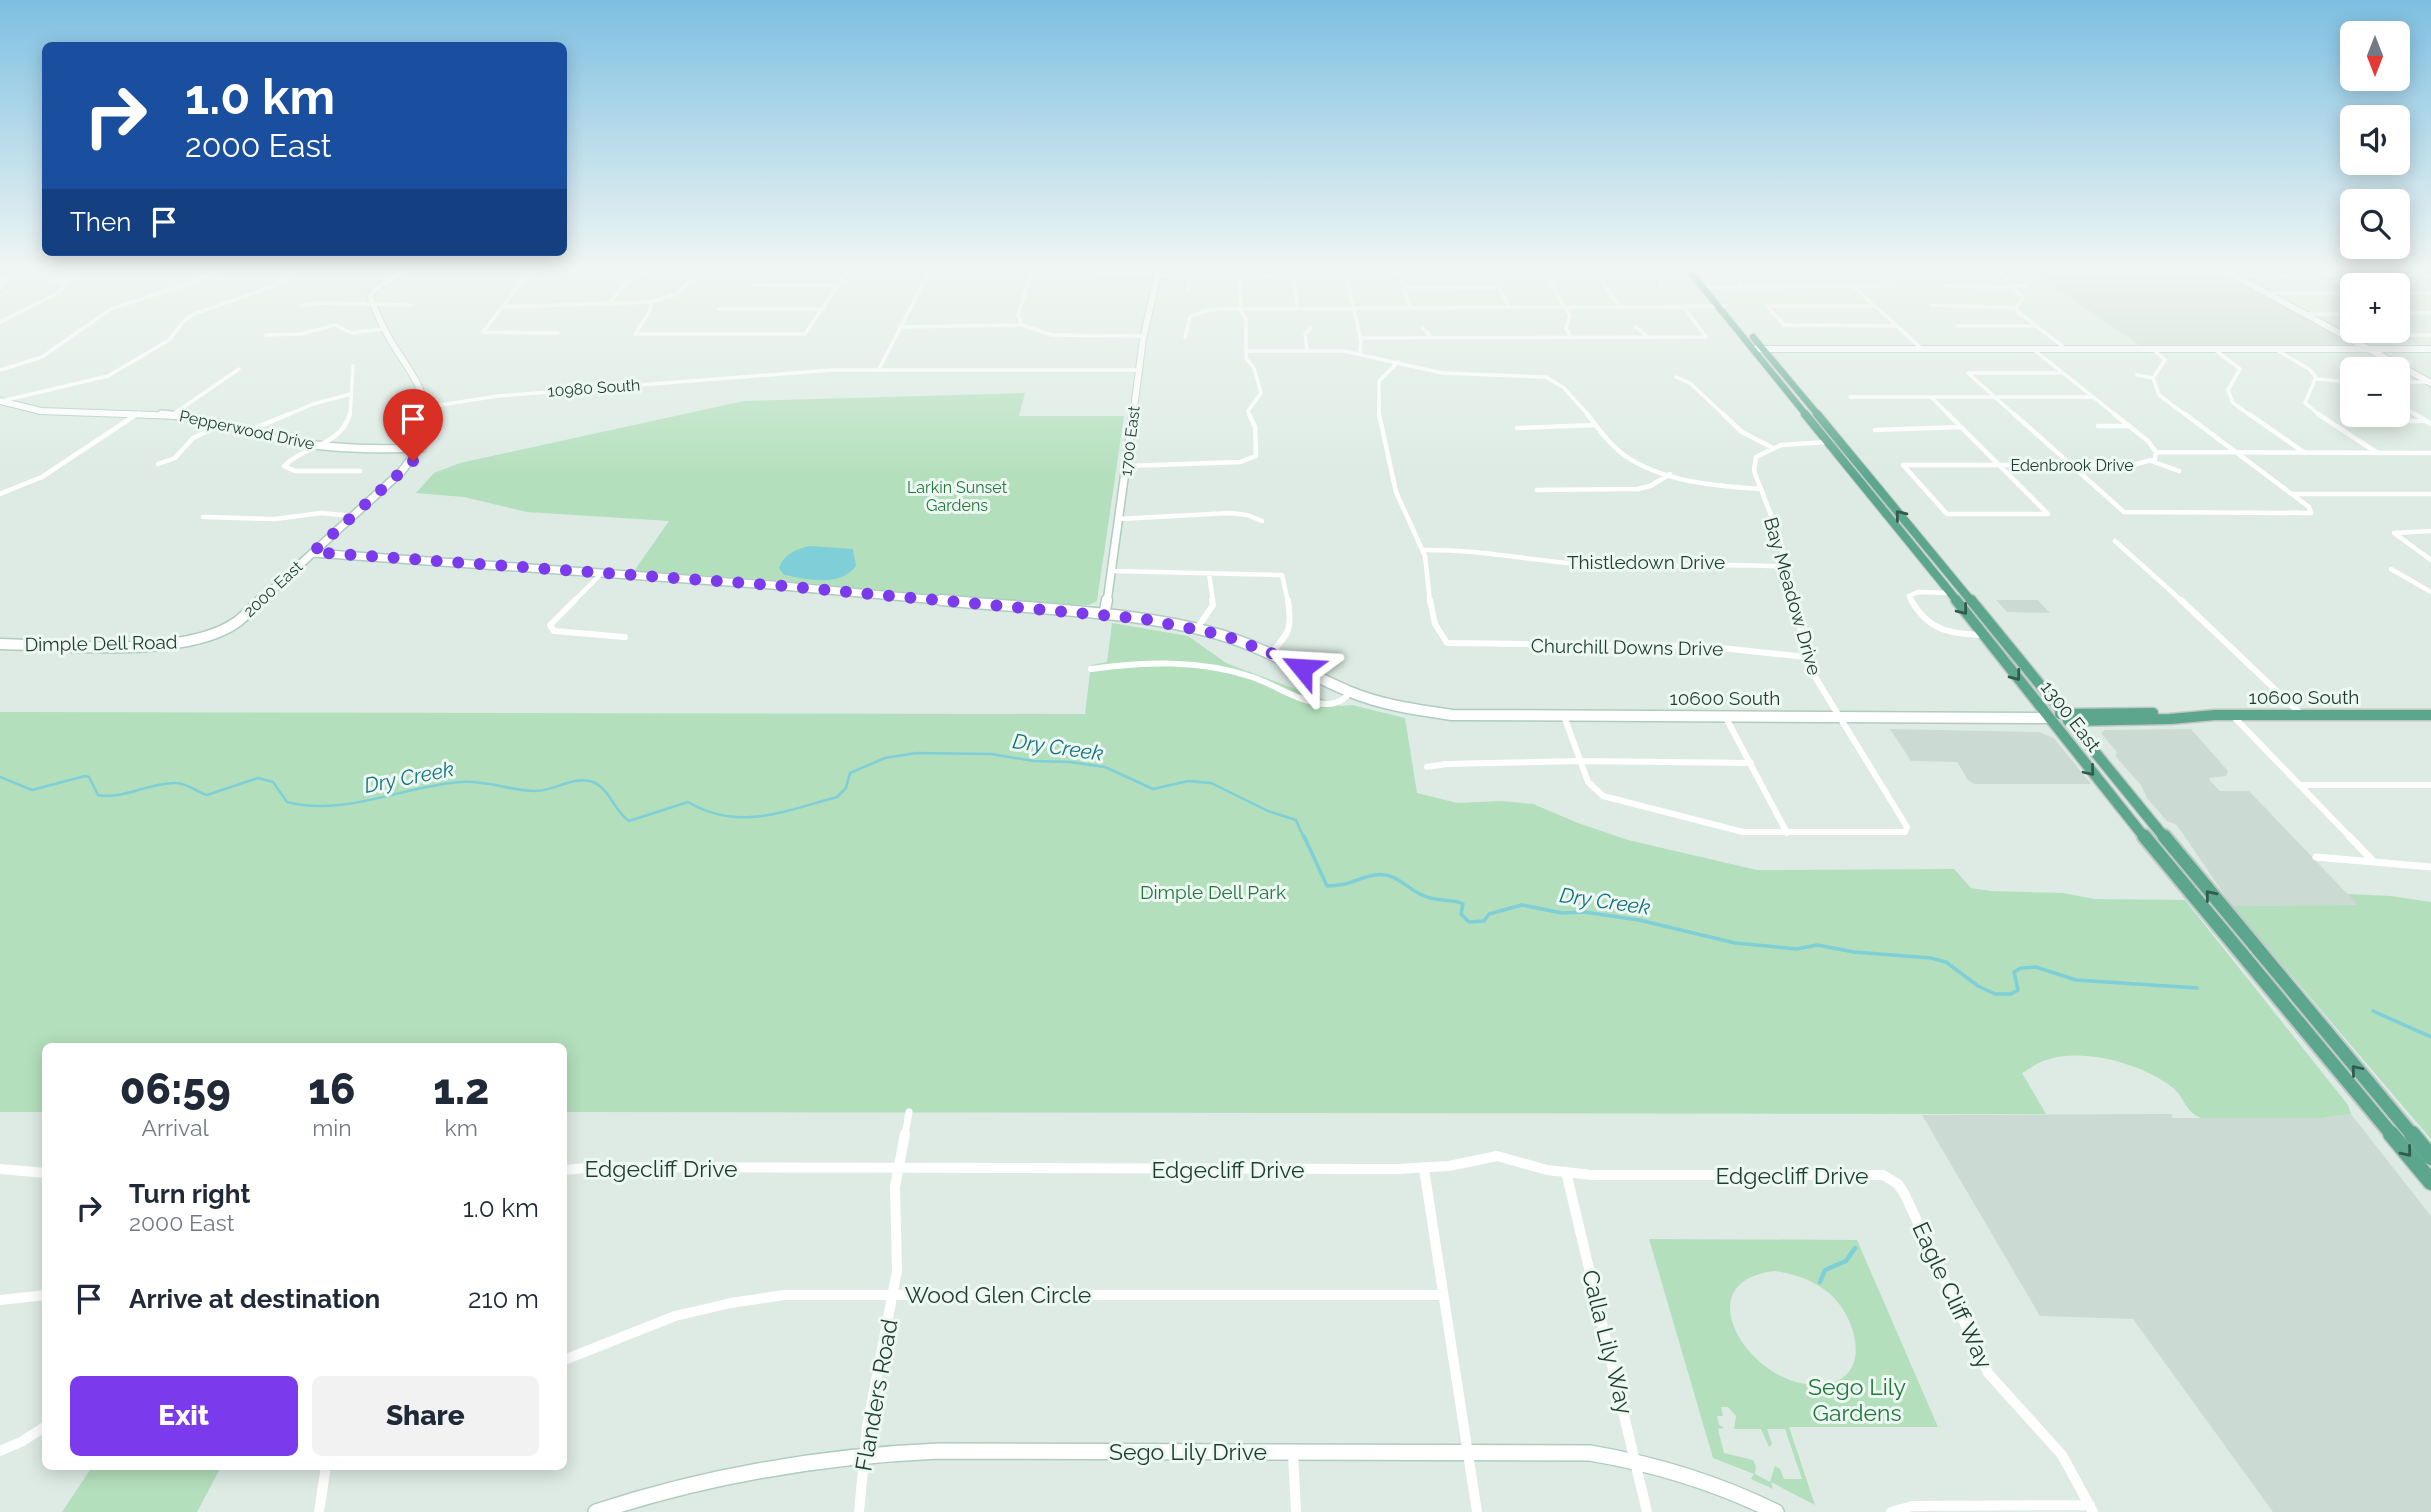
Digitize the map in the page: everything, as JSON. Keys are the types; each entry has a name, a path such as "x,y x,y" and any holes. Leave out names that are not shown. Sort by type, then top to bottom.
{"main road":[{"name":"1300 East","path":"1745,339 2048,718 2431,1182"},
{"name":"1300 East","path":"1754,339 2260,956 2431,1157"},
{"path":"1828,442 1837,444 1862,468"},
{"name":"10600 South","path":"2048,718 2431,715"}],"street":[{"path":"0,370 42,357 69,339"},
{"path":"0,401 108,376 170,339"},
{"path":"389,339 408,366 427,407 429,426 422,448"},
{"path":"879,369 895,339"},
{"name":"1700 East","path":"1104,615 1113,571 1143,339"},
{"path":"1127,466 1240,462 1254,458 1255,427 1248,411 1261,393 1256,383 1256,371 1247,360 1246,339"},
{"path":"1306,339 1307,351"},
{"path":"1360,339 1360,353"},
{"path":"1910,339 1922,349"},
{"path":"2052,339 2066,349"},
{"path":"2358,343 2430,383"},
{"path":"1753,349 2431,349"},
{"name":"Edenbrook Drive","path":"2000,465 2048,514 1947,514 1903,465 2000,465 2070,466 2133,465 2155,459 2156,452 2152,444 2033,349"},
{"path":"2063,373 1968,373 2124,512 2312,512 2165,401 2155,389 2153,378 2165,360 2153,349"},
{"path":"2214,349 2240,369 2228,390 2233,403 2306,453"},
{"path":"2275,349 2309,369 2316,379"},
{"path":"1246,351 1360,353 1452,374 1546,377 1561,385 1624,454 1670,474 1705,483 1761,489"},
{"path":"1398,362 1386,371 1378,382 1379,416 1396,491 1423,550"},
{"path":"353,366 351,415 347,424 319,446 289,461 285,468 360,471"},
{"path":"172,415 239,369"},
{"name":"10980 South","path":"427,407 498,396 833,370 1139,370"},
{"path":"2137,375 2153,378"},
{"path":"1676,376 1690,383 1742,432 1771,447 1800,442 1828,442"},
{"path":"2316,379 2340,381"},
{"path":"2316,379 2305,403 2307,407 2377,453"},
{"path":"2410,382 2430,383"},
{"path":"248,431 313,404 351,394"},
{"path":"1850,397 2093,397"},
{"path":"1931,397 2000,465"},
{"name":"Pepperwood Drive","path":"0,401 43,413 140,412 172,415 319,446 422,448"},
{"path":"2410,411 2428,422"},
{"path":"0,494 42,477 140,412"},
{"path":"2410,421 2428,422"},
{"path":"158,464 175,458 193,438 222,424"},
{"path":"1517,428 1595,425"},
{"path":"2098,425 2129,426"},
{"path":"1875,430 1961,427"},
{"name":"Bay Meadow Drive","path":"1771,447 1753,460 1754,471 1776,526 1806,657 1814,677 1907,827 1905,832 1787,833"},
{"name":"2000 East","path":"202,639 236,624 401,472 422,448"},
{"path":"2156,452 2431,453"},
{"path":"2151,461 2179,471"},
{"path":"1537,490 1637,489 1650,486 1670,474"},
{"path":"2291,494 2431,494"},
{"path":"203,517 275,519 321,513 353,516"},
{"path":"1119,519 1230,513 1247,515 1262,521"},
{"path":"2431,531 2394,533 2431,560"},
{"path":"2115,541 2302,715"},
{"name":"Thistledown Drive","path":"1423,550 1485,550 1598,565 1729,562 1786,567"},
{"name":"Churchill Downs Drive","path":"1423,550 1429,601 1437,629 1447,643 1703,646 1806,657"},
{"path":"313,552 772,585 1104,615 1197,628 1271,653 1351,692 1338,704 1324,705 1251,677 1215,667 1153,662 1091,669"},
{"path":"2391,569 2431,592"},
{"path":"1113,571 1282,575 1291,625 1287,635 1271,653"},
{"path":"602,573 550,625 554,631 625,637"},
{"path":"1197,628 1213,605 1209,573"},
{"path":"1949,593 1918,592 1909,596 1931,626 1939,632 1983,635"},
{"name":"Dimple Dell Road","path":"0,644 135,645 202,639"},
{"path":"1112,666 1116,675"},
{"name":"10600 South","path":"1351,692 1402,708 1472,716 2048,718"},
{"path":"2231,715 2372,860"},
{"path":"1564,716 1588,782 1603,796 1743,832 1787,833 1726,716"},
{"path":"1427,767 1456,763 1580,761 1751,763"},
{"path":"2300,785 2431,785"},
{"path":"2316,857 2431,867"},
{"name":"Flanders Road","path":"859,1512 864,1453 897,1271 894,1208 898,1168 909,1112"},
{"name":"Edgecliff Drive","path":"567,1170 597,1167 1424,1169 1497,1156 1566,1172 1876,1174 1889,1177"},
{"path":"0,1168 42,1172"},
{"path":"1424,1169 1477,1512"},
{"name":"Calla Lily Way","path":"1566,1172 1647,1512"},
{"name":"Eagle Cliff Way","path":"1889,1177 1905,1195 1989,1373 2062,1455 2092,1508"},
{"path":"0,1300 42,1295"},
{"name":"Wood Glen Circle","path":"567,1359 675,1316 731,1303 784,1295 1443,1295"},
{"path":"0,1451 42,1429"},
{"path":"1293,1451 1296,1512"},
{"name":"Sego Lily Drive","path":"596,1512 637,1505 752,1468 864,1453 1293,1451 1590,1453 1636,1460 1699,1478 1776,1512"},
{"path":"319,1512 325,1470"},
{"path":"1891,1512 1912,1506 2092,1508"}],"shaded area":[{"path":"2129,339 2340,339 2340,343 2354,346 2140,346"},
{"path":"1996,600 2038,600 2050,613 2007,612"},
{"path":"1890,729 2039,732 2054,738 2091,784 1974,784 1968,780 1957,762 1911,761"},
{"path":"2191,729 2228,771 2226,776 2209,778 2210,781 2220,791 2249,791 2358,905 2232,906 2177,825 2167,821 2147,798 2141,785 2115,756 2117,752 2101,733 2105,730"},
{"path":"2172,1114 2172,1118 2321,1118 2351,1114 2431,1216 2431,1512 2273,1512 2133,1319 2040,1316 1922,1115"}],"green space":[{"name":"Larkin Sunset Gardens","path":"1025,393 1019,416 1124,416 1097,601 1089,605 1020,603 761,579 634,571 669,521 527,512 464,497 416,493 434,473 460,463 744,401"},
{"name":"Dimple Dell Park","path":"1112,623 1188,636 1226,663 1341,706 1352,705 1405,718 1417,793 1457,803 1501,801 1533,804 1628,840 1757,870 1954,869 1971,888 1991,891 2063,893 2094,899 2185,900 2348,1105 2351,1114 2321,1118 2201,1118 2191,1112 2172,1087 2145,1071 2112,1060 2078,1056 2061,1056 2046,1060 2022,1073 2046,1114 567,1112 567,1043 42,1043 42,1112 0,1112 0,712 1085,714 1091,665 1107,662"},
{"path":"2348,894 2391,896 2431,902 2431,1139 2232,906 2357,905"},
{"name":"Sego Lily Gardens","path":"1649,1239 1857,1240 1938,1427 1789,1427 1815,1505 1771,1482 1773,1489 1751,1479 1754,1474 1713,1458","holes":["1775,1271 1817,1284 1829,1293 1848,1318 1856,1348 1854,1362 1848,1373 1836,1382 1818,1385 1793,1381 1770,1369 1750,1352 1736,1332 1730,1312 1733,1293 1748,1279","1721,1407 1728,1407 1736,1416 1734,1429 1761,1429 1769,1447 1772,1444 1767,1429 1785,1429 1802,1479 1784,1479 1780,1469 1775,1466 1770,1482 1755,1474 1753,1460 1724,1453 1718,1429 1725,1428 1719,1425 1717,1416 1723,1416"]},
{"path":"90,1470 219,1470 197,1512 62,1512"}],"water":[{"path":"810,546 853,549 856,566 849,573 832,580 784,575 779,568 784,559 795,551"}],"waterway":[{"name":"Dry Creek","path":"0,777 32,790 85,776 89,777 98,795 108,796 166,783 184,784 207,795 258,778 273,782 287,802 308,806 352,803 461,782 536,791 586,780 599,785 629,821 688,802 725,816 780,813 837,797 846,788 850,773 885,758 916,753 991,754 1105,767 1153,789 1188,781 1211,783 1268,811 1296,820 1304,838"},
{"name":"Dry Creek","path":"1304,836 1327,886 1342,885 1375,875 1388,876 1426,897 1463,904 1461,914 1469,922 1484,921 1489,914 1522,905 1562,913 1584,912 1639,920 1735,943 1797,949 1817,945 1854,952 1931,958 1946,962 1978,986 1995,994 2011,994 2018,990 2014,972 2021,968 2036,967 2076,980 2197,988"},
{"name":"Dry Creek","path":"2373,1011 2431,1037"},
{"path":"1820,1282 1825,1270 1846,1261 1855,1248"}],"route":[{"path":"413,461 313,552 772,585 1144,619 1223,635 1302,668"}]}
